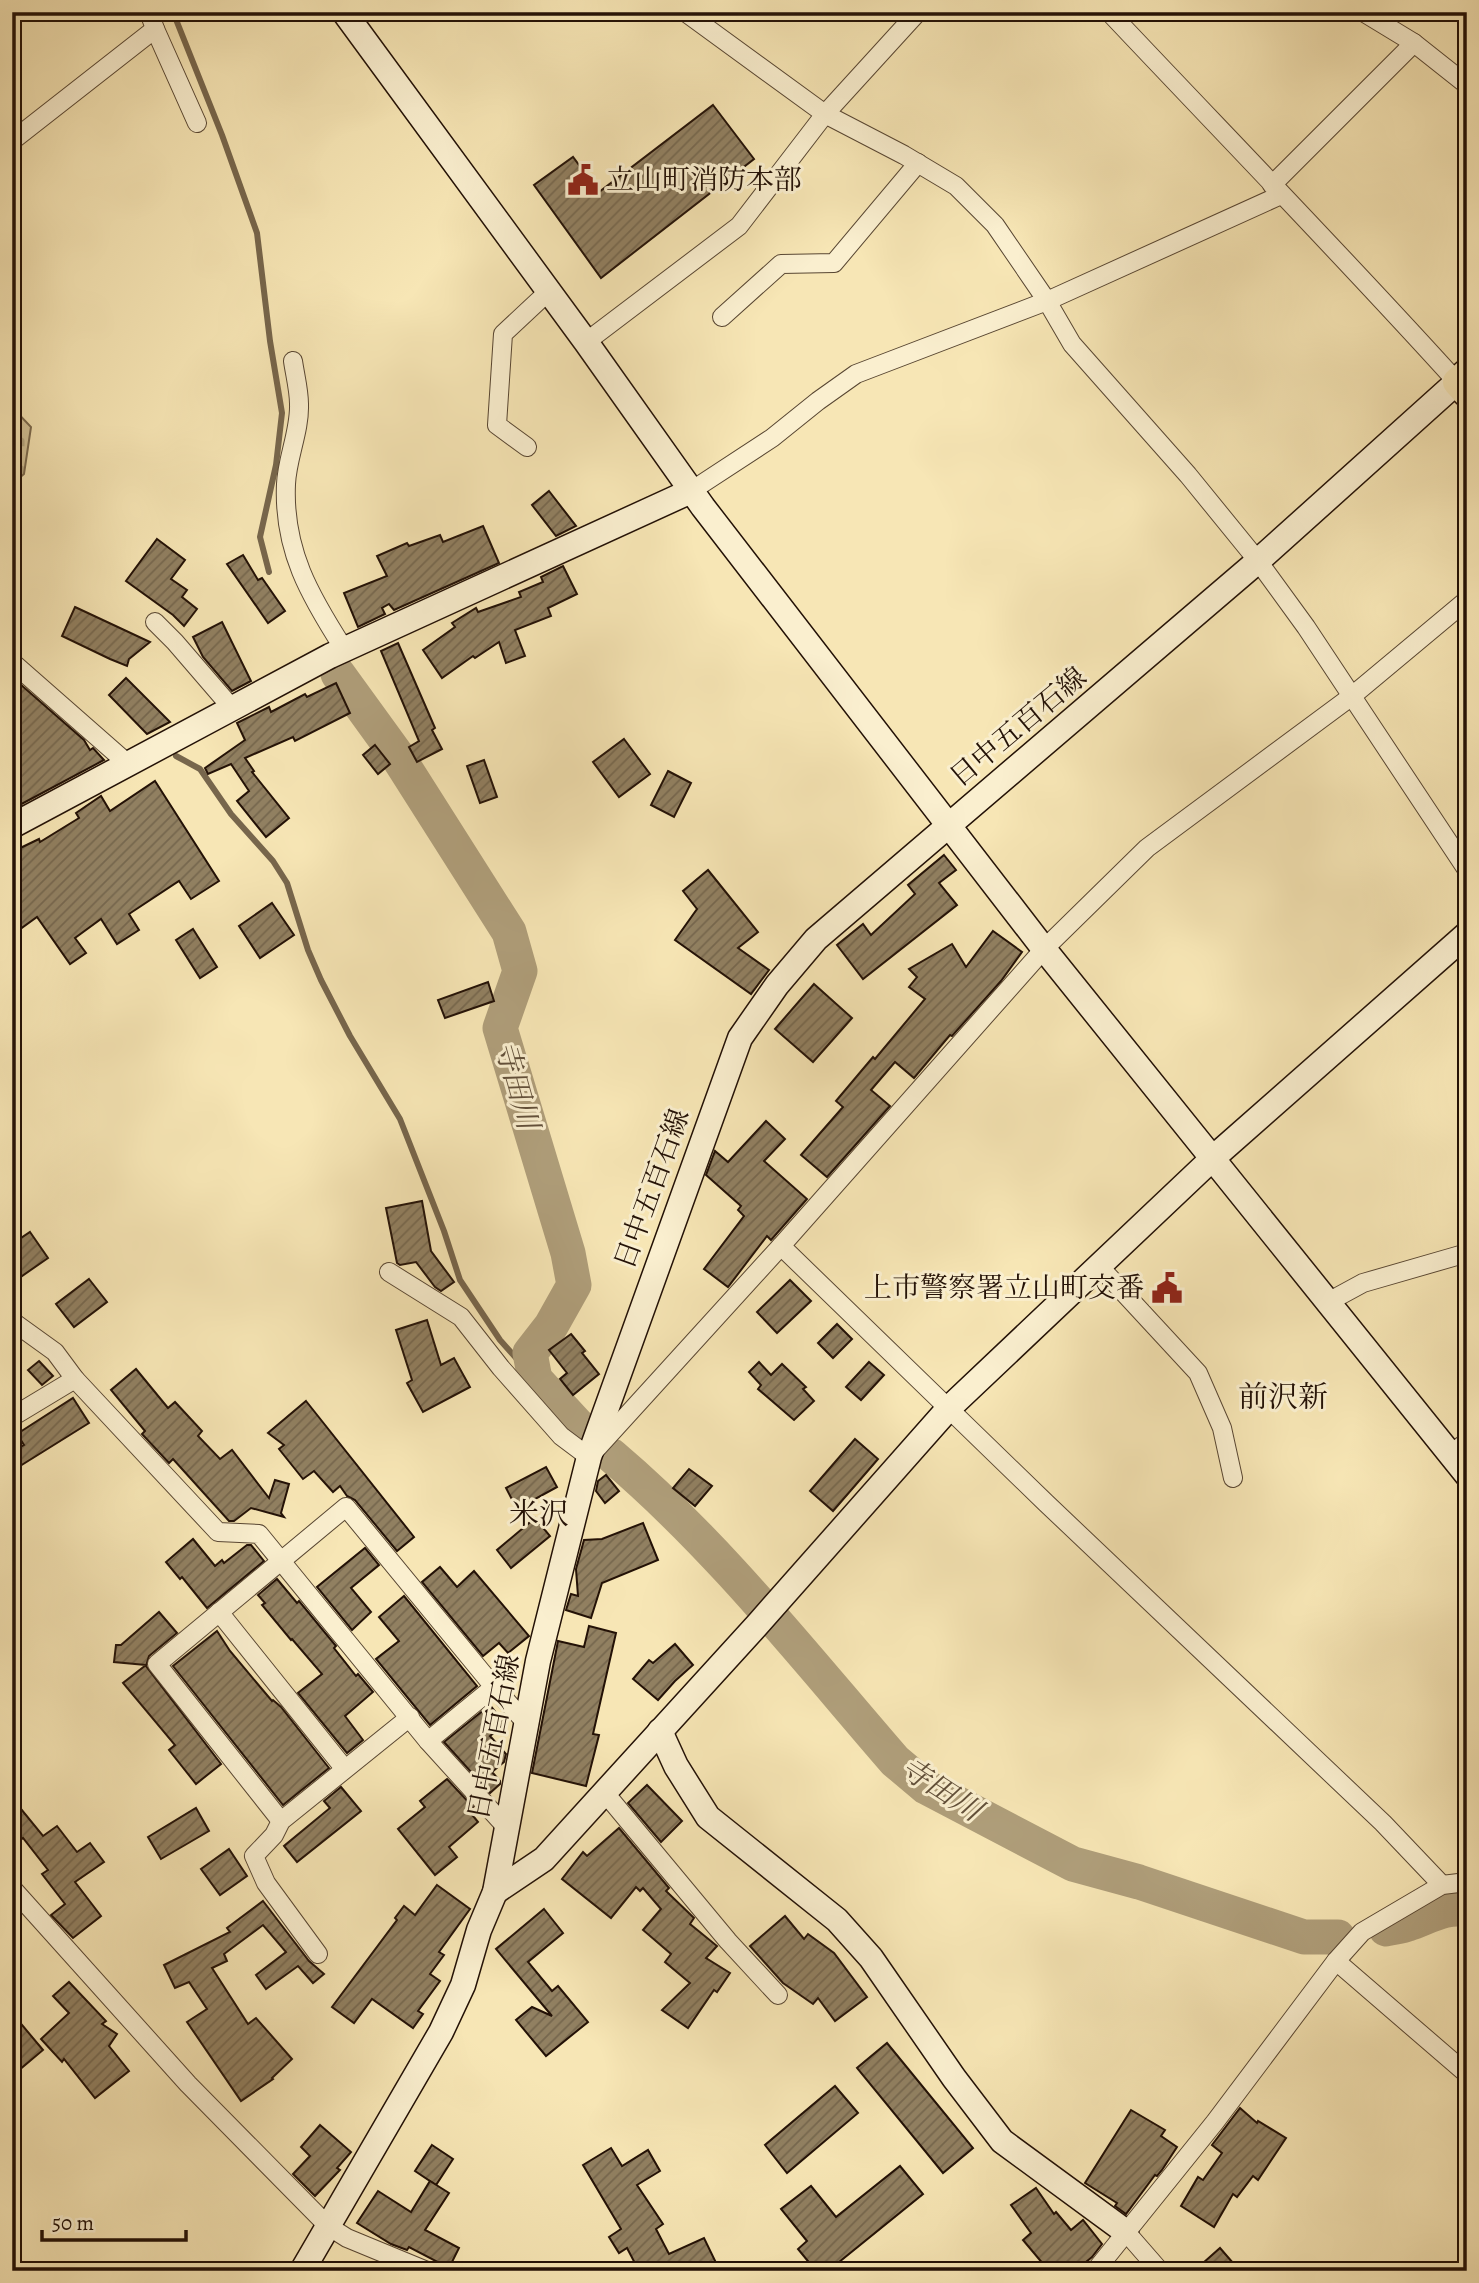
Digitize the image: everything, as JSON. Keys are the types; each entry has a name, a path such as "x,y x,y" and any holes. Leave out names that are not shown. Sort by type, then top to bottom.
{"street":[{"path":"344,12 586,342 691,491 1044,949 1328,1302 1458,1448 1467,1475"},
{"path":"685,12 825,114 956,186 995,225 1047,301 1072,344 1188,475 1258,561 1352,696 1467,870"},
{"path":"586,342 739,226 825,114 918,12"},
{"path":"1109,12 1276,190 1464,383"},
{"path":"1363,12 1413,43 1467,85"},
{"path":"12,141 152,21 197,123"},
{"path":"12,825 344,649 691,491 772,438 856,374 1047,301 1276,190 1413,43"},
{"path":"722,317 781,264 834,263 918,163"},
{"path":"527,447 497,425 503,334 549,291"},
{"path":"293,361 299,405 286,482 286,521 290,544 313,598 344,649"},
{"name":"日中五百石線","path":"302,2271 442,2032 463,1985 479,1930 495,1892 538,1661 589,1457 740,1038 777,985 816,940 1464,383"},
{"path":"389,1272 461,1317 501,1368 561,1436 589,1457 781,1246 1044,949 1147,848 1352,696 1467,600"},
{"path":"155,622 231,708"},
{"path":"12,662 127,763"},
{"path":"495,1892 544,1859 777,1603 949,1408 1213,1158 1467,934"},
{"path":"781,1246 1383,1823 1442,1885"},
{"path":"1328,1302 1363,1283 1467,1253"},
{"path":"1098,1266 1198,1373 1222,1428 1233,1478"},
{"path":"12,1321 55,1352 75,1379 218,1532 259,1534 428,1741 507,1828"},
{"path":"12,1417 75,1379"},
{"path":"281,1821 157,1664 346,1507 527,1724"},
{"path":"219,1612 344,1768"},
{"path":"428,1741 494,1687"},
{"path":"318,1954 266,1882 254,1856 274,1835 281,1821 410,1717"},
{"path":"660,1731 676,1766 708,1817 837,1920 871,1958 954,2078 1002,2141 1126,2232 1160,2271"},
{"path":"605,1793 728,1941 778,1995"},
{"path":"1095,2271 1215,2122 1336,1961 1362,1932 1442,1885 1467,1882"},
{"path":"12,1888 188,2084 328,2226 347,2238 427,2271"},
{"path":"1336,1961 1467,2074"}],"green space":[{"path":"12,407 31,427 24,474 12,484"}],"building":[{"path":"713,105 754,159 601,278 534,185 573,157 599,192"},
{"path":"549,491 576,526 556,536 532,505"},
{"path":"483,526 499,563 394,610 389,604 382,608 385,614 358,627 344,593 387,576 377,556 407,543 409,546 440,535 443,542"},
{"path":"157,539 185,560 171,579 187,590 182,597 197,609 184,626 126,581"},
{"path":"243,555 258,580 262,578 285,611 268,623 227,564"},
{"path":"563,566 577,594 548,608 551,616 515,630 525,656 506,663 499,642 442,678 423,650 455,627 452,623 476,608 478,612 521,597 519,592 543,582 541,577"},
{"path":"75,607 150,642 129,659 127,666 110,659 62,636"},
{"path":"222,622 251,681 232,691 203,657 193,637"},
{"path":"398,643 442,749 417,762 409,747 419,741 381,651"},
{"path":"12,677 104,760 14,808"},
{"path":"126,678 170,722 147,734 109,695"},
{"path":"336,683 350,713 295,741 293,737 245,758 254,771 252,772 289,818 266,837 237,801 249,791 231,764 208,774 205,768 245,740 237,723 269,707 271,712 305,694 307,697"},
{"path":"624,739 650,774 619,797 593,762"},
{"path":"375,745 390,764 378,774 363,755"},
{"path":"484,760 497,797 480,803 467,766"},
{"path":"668,771 691,783 674,817 651,805"},
{"path":"155,781 219,881 191,899 179,881 129,914 139,930 117,944 101,919 75,938 86,953 70,964 37,917 12,935 12,852 39,839 40,842 79,818 76,813 101,796 110,811"},
{"path":"944,855 956,870 939,883 957,905 863,979 837,945 863,924 871,935 915,894 908,885"},
{"path":"708,870 758,932 738,948 769,970 751,994 675,940 697,909 683,891"},
{"path":"272,903 294,935 260,958 239,926"},
{"path":"193,929 217,967 200,978 176,940"},
{"path":"993,931 1022,952 1001,981 914,1078 895,1062 871,1090 890,1106 827,1177 801,1155 843,1107 836,1101 925,999 909,987 917,977 909,969 952,944 966,967"},
{"path":"488,982 494,1001 445,1018 438,1000"},
{"path":"814,984 852,1018 813,1062 775,1029"},
{"path":"766,1121 785,1139 764,1161 807,1199 771,1240 767,1236 728,1287 704,1269 744,1216 738,1210 741,1206 706,1175 715,1151 728,1162"},
{"path":"422,1201 431,1251 454,1282 441,1291 416,1262 400,1265 397,1263 386,1208"},
{"path":"30,1232 48,1258 12,1283 12,1244"},
{"path":"89,1279 107,1302 74,1327 56,1304"},
{"path":"790,1280 811,1301 777,1333 757,1312"},
{"path":"427,1320 441,1365 454,1358 470,1387 423,1412 407,1383 412,1380 396,1330"},
{"path":"837,1324 852,1339 833,1358 818,1343"},
{"path":"571,1334 599,1374 573,1395 560,1379 567,1373 549,1350"},
{"path":"39,1361 53,1376 42,1385 28,1370"},
{"path":"759,1362 771,1375 782,1364 806,1387 803,1389 814,1401 794,1420 758,1389 761,1385 749,1372"},
{"path":"869,1362 884,1375 861,1400 846,1387"},
{"path":"136,1369 168,1408 175,1402 202,1431 198,1436 220,1459 232,1450 269,1498 275,1480 289,1484 281,1513 284,1517 251,1508 234,1521 229,1521 173,1459 169,1463 142,1434 145,1431 111,1390"},
{"path":"73,1398 89,1423 12,1471 12,1452 24,1445 17,1434"},
{"path":"306,1401 414,1537 397,1551 340,1486 333,1492 314,1471 303,1479 279,1449 284,1445 268,1433"},
{"path":"855,1439 878,1459 833,1511 810,1491"},
{"path":"546,1467 557,1487 517,1509 506,1488"},
{"path":"689,1469 712,1486 695,1506 673,1488"},
{"path":"606,1475 619,1491 605,1503 596,1491 598,1481"},
{"path":"535,1518 550,1536 511,1568 497,1550"},
{"path":"643,1523 658,1560 602,1583 591,1618 566,1610 571,1594 578,1596 576,1569 584,1540 602,1539"},
{"path":"193,1539 215,1566 222,1560 224,1563 247,1545 251,1545 264,1561 207,1608 166,1562"},
{"path":"365,1548 379,1565 351,1588 371,1612 352,1630 317,1587"},
{"path":"440,1567 457,1587 474,1571 529,1636 508,1653 499,1643 483,1656 422,1582"},
{"path":"277,1579 336,1646 334,1648 356,1676 358,1674 373,1692 345,1716 363,1740 347,1753 298,1693 322,1674 262,1605 265,1603 258,1595"},
{"path":"404,1596 477,1686 430,1725 376,1659 399,1641 379,1617"},
{"path":"159,1612 177,1633 149,1656 146,1666 221,1764 196,1784 169,1750 175,1745 123,1683 146,1665 114,1662 116,1645 121,1645"},
{"path":"589,1626 616,1633 593,1734 599,1735 586,1786 532,1773 558,1641 584,1647"},
{"path":"217,1631 230,1651 272,1701 281,1707 329,1768 283,1805 173,1666"},
{"path":"675,1644 693,1665 658,1700 633,1679 649,1660 653,1663"},
{"path":"490,1705 505,1724 490,1736 506,1754 504,1762 492,1772 500,1784 490,1793 444,1742"},
{"path":"447,1779 473,1807 469,1811 478,1822 449,1847 457,1857 435,1875 398,1829 425,1807 420,1801"},
{"path":"647,1785 682,1821 661,1842 628,1803"},
{"path":"341,1787 361,1811 297,1862 284,1846 330,1808 324,1801"},
{"path":"12,1798 43,1836 57,1826 77,1852 90,1843 104,1862 75,1882 101,1916 73,1938 51,1915 65,1904 42,1874 48,1870 23,1838 12,1847"},
{"path":"196,1808 209,1831 161,1859 148,1837"},
{"path":"619,1828 669,1888 666,1891 694,1918 690,1924 717,1946 706,1958 730,1973 717,1992 714,1990 688,2028 662,2010 690,1983 665,1962 671,1954 643,1930 661,1909 643,1888 640,1891 636,1887 611,1918 562,1879 583,1852 587,1856"},
{"path":"229,1849 247,1876 220,1895 201,1869"},
{"path":"437,1885 470,1909 439,1952 444,1955 430,1974 440,1981 418,2011 423,2014 413,2028 372,1999 354,2023 332,2007 397,1920 395,1918 404,1906 415,1915"},
{"path":"263,1901 309,1961 324,1974 313,1983 298,1966 266,1989 256,1975 286,1952 263,1925 224,1954 227,1961 212,1968 248,2024 256,2018 292,2059 273,2079 241,2101 187,2022 207,2009 189,1982 175,1988 164,1965 230,1932 227,1928"},
{"path":"544,1909 563,1933 528,1962 552,1991 558,1986 588,2022 546,2056 516,2020 532,2007 552,2016 496,1949"},
{"path":"785,1916 804,1939 808,1934 834,1953 867,1997 835,2021 818,1998 813,2004 783,1983 750,1946"},
{"path":"69,1982 106,2021 102,2024 117,2034 109,2046 129,2071 95,2098 64,2059 62,2062 41,2039 69,2013 53,1996"},
{"path":"12,2013 43,2050 12,2076"},
{"path":"887,2043 973,2148 943,2173 857,2068"},
{"path":"835,2086 858,2113 787,2173 765,2145"},
{"path":"1240,2108 1257,2123 1258,2121 1286,2138 1258,2180 1253,2176 1237,2197 1233,2194 1214,2227 1181,2206 1198,2177 1203,2180 1222,2153 1212,2145"},
{"path":"1131,2110 1165,2130 1161,2136 1177,2147 1126,2214 1115,2206 1117,2203 1085,2183"},
{"path":"320,2125 351,2152 337,2168 340,2170 315,2196 293,2174 310,2156 301,2147"},
{"path":"432,2145 453,2159 436,2185 415,2171"},
{"path":"611,2148 622,2166 648,2150 660,2171 637,2185 663,2224 656,2229 669,2254 704,2238 720,2271 634,2271 638,2269 627,2248 619,2253 609,2237 621,2229 583,2165"},
{"path":"900,2166 923,2194 828,2271 816,2271 798,2249 807,2241 781,2209 811,2186 836,2217"},
{"path":"430,2181 449,2193 425,2230 459,2248 449,2268 409,2247 407,2250 391,2244 357,2223 378,2191 411,2212"},
{"path":"1036,2188 1054,2214 1056,2212 1071,2230 1083,2220 1102,2244 1092,2257 1075,2271 1049,2271 1023,2240 1031,2233 1011,2205"},
{"path":"1220,2248 1240,2271 1194,2271"}],"waterway":[{"path":"173,12 222,135 257,233 282,413 276,465 260,537 269,572"},
{"name":"寺田川","path":"338,674 396,754 509,932 520,971 500,1028 568,1253 574,1285 551,1326 530,1353 535,1379 583,1431"},
{"path":"176,756 200,769 231,814 273,861 287,883 308,950 321,980 350,1036 400,1119 444,1231 460,1280 500,1340 535,1379"},
{"name":"寺田川","path":"612,1456 724,1564 895,1761 926,1787 1073,1864 1139,1882 1304,1937 1338,1937"},
{"name":"寺田川","path":"1386,1929 1452,1909 1467,1910"}],"place":[{"name":"立山町消防本部","path":"583,180"},
{"name":"上市警察署立山町交番","path":"1167,1288"}],"district":[{"name":"前沢新","path":"1283,1397"},
{"name":"米沢","path":"539,1514"}]}
